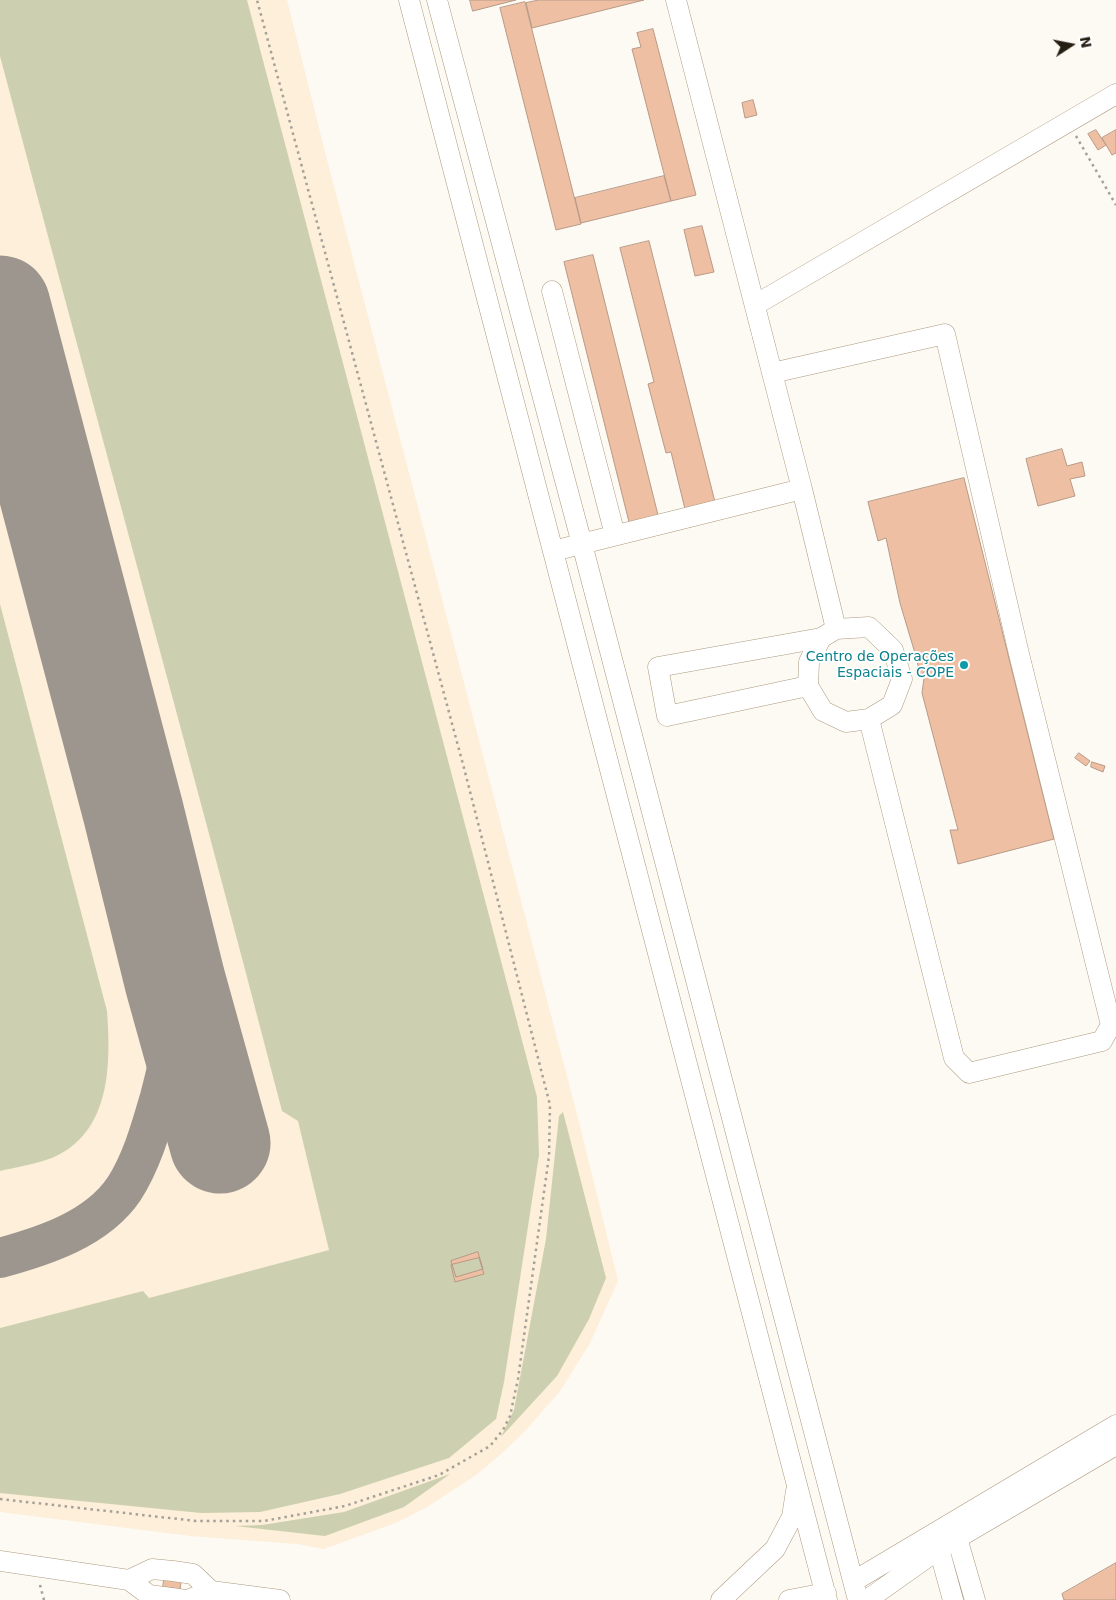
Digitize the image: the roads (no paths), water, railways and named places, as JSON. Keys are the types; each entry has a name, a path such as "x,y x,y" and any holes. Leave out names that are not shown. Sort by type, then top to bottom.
{"street":[{"path":"409,0 827,1596 789,1600"},
{"path":"436,0 614,664 856,1590 1116,1425"},
{"path":"676,0 802,489 828,634 809,662 808,686 823,711 846,722 869,719 892,705 902,679 893,650 869,627 828,634 658,667 667,716 808,686"},
{"path":"755,304 1116,94"},
{"path":"552,291 615,535"},
{"path":"772,373 945,334 1018,654 1111,1025 1102,1041 969,1073 954,1058 869,719"},
{"path":"553,551 802,489"},
{"path":"539,500 545,507 555,510 567,501 568,492"},
{"path":"584,672 586,662 593,656 603,655 614,664"},
{"path":"868,1600 938,1549 1116,1445"},
{"path":"722,1600 775,1549 792,1517 797,1484"},
{"path":"957,1538 975,1600"},
{"path":"938,1549 953,1600"},
{"path":"0,1561 129,1580 149,1595 187,1600 211,1591 280,1600"},
{"path":"129,1580 152,1569 193,1574 211,1591"}],"place":[{"name":"Centro de Operações Espaciais - COPE","path":"964,665"}]}
